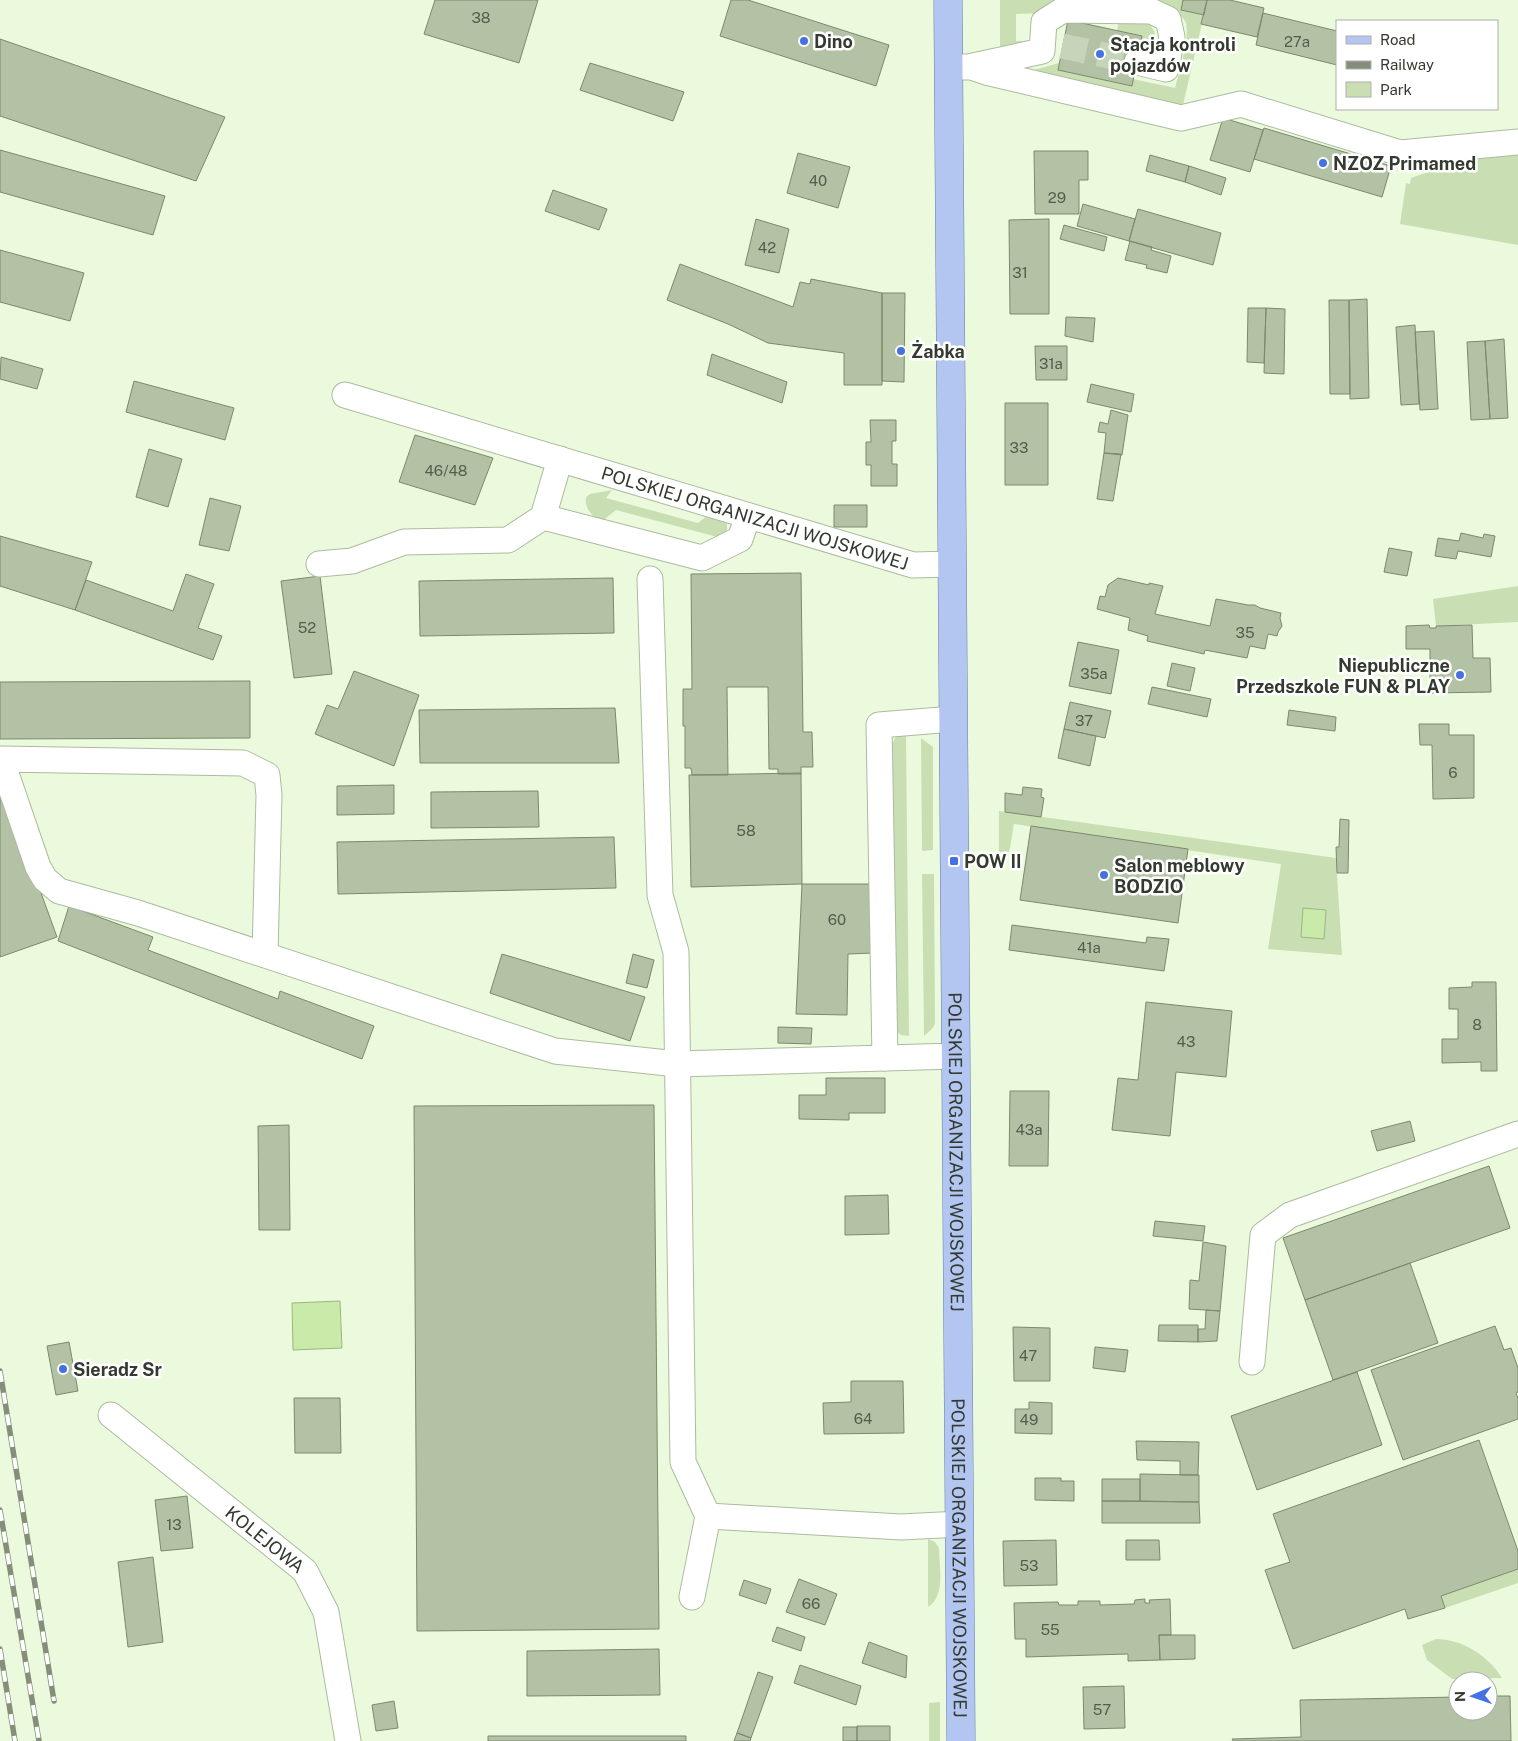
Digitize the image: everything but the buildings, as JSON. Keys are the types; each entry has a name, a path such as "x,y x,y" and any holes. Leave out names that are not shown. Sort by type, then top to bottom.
{"main road":[{"name":"POLSKIEJ ORGANIZACJI WOJSKOWEJ","path":"948,0 960,67 952,564 961,1741"}],"street":[{"path":"960,67 1000,61 1052,49 1044,22 1063,10 1151,11 1168,19 1172,37 1166,69 1137,62"},
{"path":"960,67 1181,118 1241,104 1400,153 1518,142"},
{"name":"POLSKIEJ ORGANIZACJI WOJSKOWEJ","path":"345,395 912,565 952,564"},
{"path":"319,564 352,562 404,542 508,540 543,517 560,459"},
{"path":"543,517 702,558 740,539 748,516"},
{"path":"650,579 660,895 676,952 683,1462 708,1516 692,1597"},
{"path":"885,1058 879,725 953,719"},
{"path":"265,955 269,795 267,775 243,763 1,759 38,868 45,879 59,891 138,913 265,955 555,1050 677,1064 956,1056"},
{"path":"1252,1362 1263,1235 1290,1215 1518,1134"},
{"name":"KOLEJOWA","path":"111,1415 305,1571 326,1612 348,1741"},
{"path":"708,1516 901,1527 960,1524"}],"green space":[{"path":"1000,0 1183,0 1204,15 1182,109 1019,74 1059,63 1058,70 1131,86 1133,79 1175,88 1184,55 1187,29 1185,21 1172,8 1016,14 1016,41 1023,41 1000,52"},
{"path":"1119,20 1147,21 1155,32 1154,38 1150,42 1141,41 1142,36 1117,31"},
{"path":"1491,150 1518,150 1518,245 1400,224 1406,183 1410,184 1411,178"},
{"path":"612,490 606,498 698,523 708,515 727,521 725,539 616,510 601,522 587,508 586,497 590,494"},
{"path":"1518,586 1518,622 1436,626 1433,599"},
{"path":"906,733 909,1036 901,1035 893,1029 891,747 896,736"},
{"path":"921,738 933,747 933,850 922,851"},
{"path":"999,811 1336,858 1342,955 1268,949 1281,864 1014,824 1009,852 999,864"},
{"path":"922,874 934,874 935,1024 924,1036"},
{"path":"928,1539 935,1542 939,1548 940,1580 937,1596 928,1607"},
{"path":"1518,1569 1518,1583 1445,1608 1441,1596"},
{"path":"1436,1639 1455,1642 1474,1650 1497,1671 1448,1671 1448,1676 1427,1660 1422,1645"},
{"path":"940,1702 940,1741 929,1741 929,1703"}],"shaded area":[{"path":"1303,908 1326,910 1324,939 1301,937"},
{"path":"340,1301 342,1348 293,1350 292,1303"}],"tunnel":[{"path":"1062,46 1137,62"}],"railway":[{"path":"0,1371 54,1701"},
{"path":"0,1510 39,1741"},
{"path":"0,1649 15,1741"}],"place":[{"name":"Dino","path":"804,41"},
{"name":"Stacja kontroli pojazdów","path":"1100,54"},
{"name":"NZOZ Primamed","path":"1323,163"},
{"name":"Żabka","path":"901,351"},
{"name":"Niepubliczne Przedszkole FUN & PLAY","path":"1460,675"},
{"name":"POW II","path":"954,861"},
{"name":"Salon meblowy BODZIO","path":"1104,875"},
{"name":"Sieradz Sr","path":"63,1369"}]}
